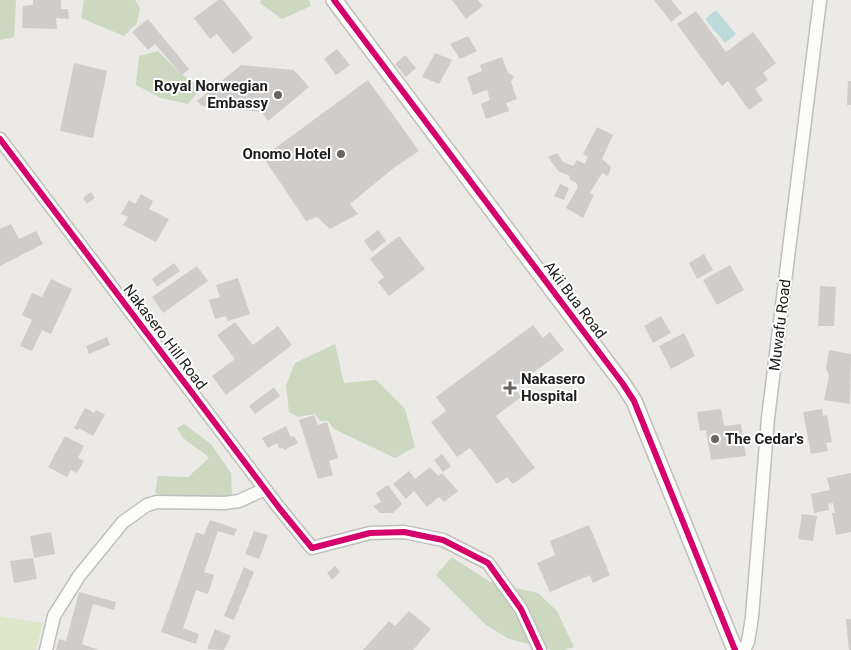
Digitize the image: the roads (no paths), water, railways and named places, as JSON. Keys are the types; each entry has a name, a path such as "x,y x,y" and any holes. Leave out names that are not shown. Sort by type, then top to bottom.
{"street":[{"name":"Akii Bua Road","path":"334,0 634,401 735,650"},
{"name":"Muwafu Road","path":"744,650 748,642 752,617 768,418 820,0"},
{"name":"Nakasero Hill Road","path":"0,140 312,548 370,533 404,532 443,540 488,564 521,608 540,650"},
{"path":"46,650 54,616 79,576 122,522 146,505 157,502 226,503 239,501 265,489"}],"water":[{"path":"716,10 736,34 725,43 705,19"}],"place":[{"name":"Royal Norwegian Embassy","path":"278,95"},
{"name":"Onomo Hotel","path":"341,154"},
{"name":"Nakasero Hospital","path":"510,388"},
{"name":"The Cedar's","path":"715,439"}]}
